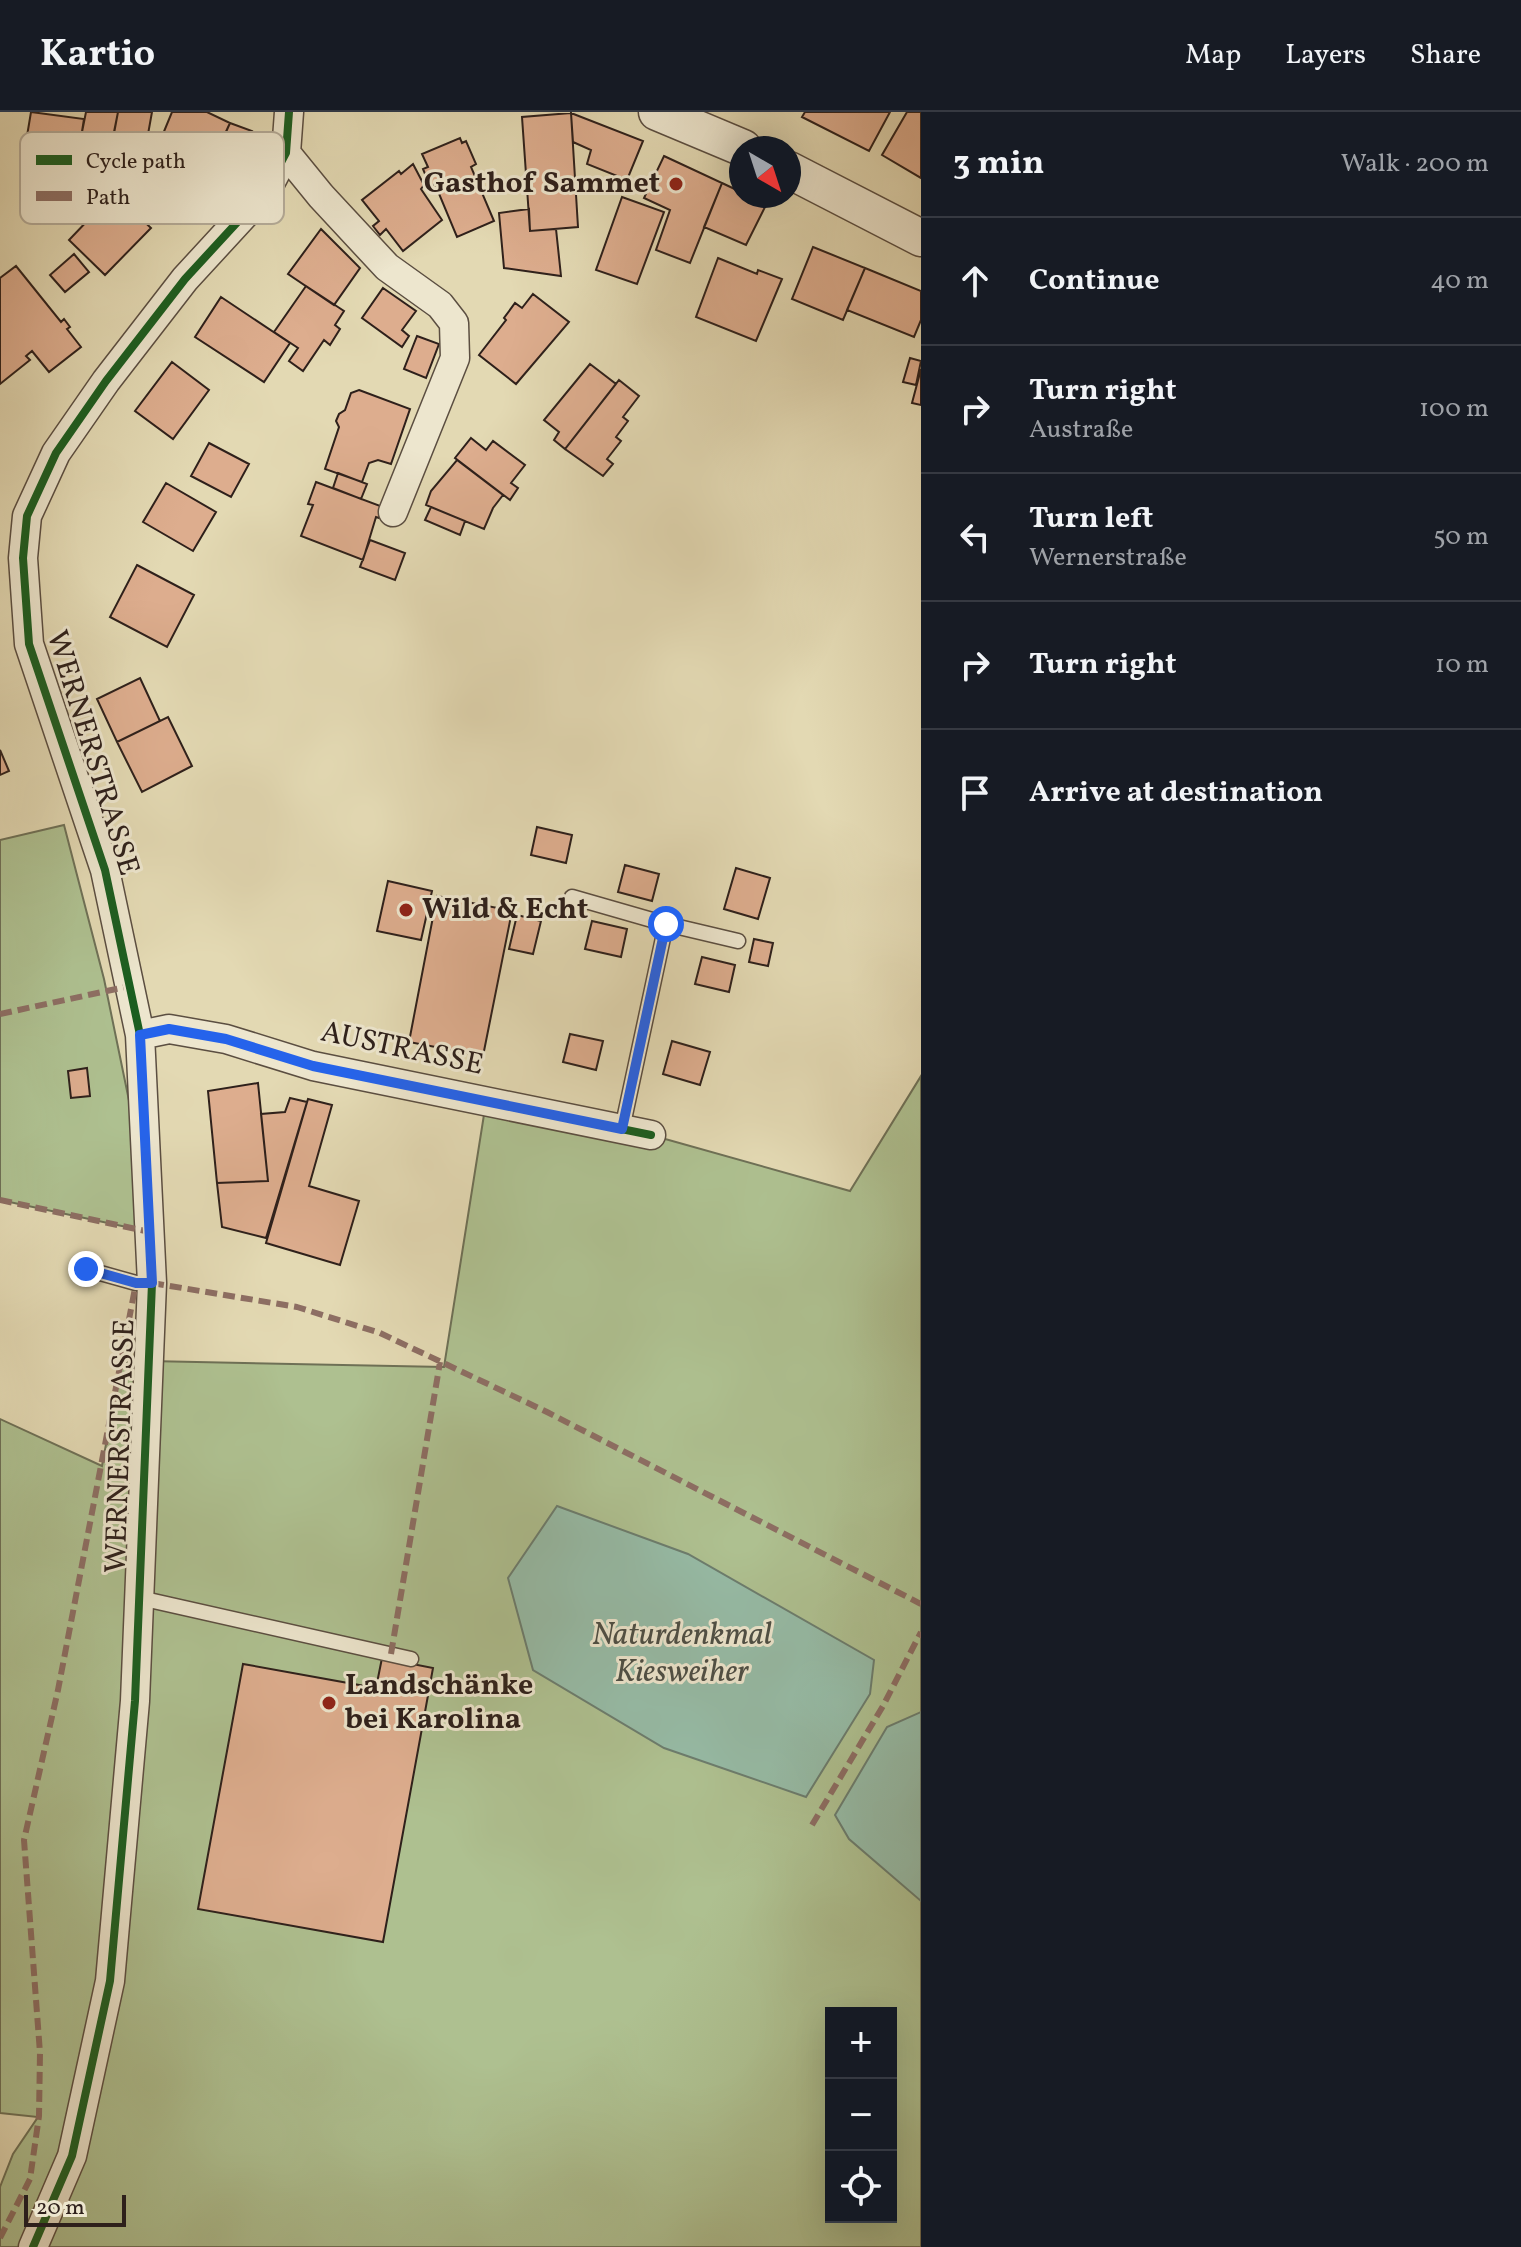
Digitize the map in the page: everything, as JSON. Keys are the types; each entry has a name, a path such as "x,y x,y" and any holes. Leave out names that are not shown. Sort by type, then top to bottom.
{"street":[{"name":"WERNERSTRASSE","path":"284,157 289,112"},
{"path":"657,112 729,142"},
{"path":"286,153 387,267 440,305 454,323 455,358 393,512"},
{"path":"801,176 921,238"},
{"name":"WERNERSTRASSE","path":"33,2247 72,2156 110,1981 135,1701 152,1283 140,1035 105,870 29,644 12,566 27,516 56,453 106,381 185,279 236,224"},
{"name":"AUSTRASSE","path":"140,1035 169,1029 226,1039 313,1066 651,1135"}],"lane":[{"path":"572,897 738,941"},
{"path":"622,1129 666,924"},
{"path":"86,1269 136,1283 152,1283"},
{"path":"140,1598 411,1659"}],"shaded area":[{"path":"64,825 104,979 148,1193 150,1232 0,1200 0,840"},
{"path":"921,1076 921,2247 0,2247 0,2187 13,2154 38,2117 0,2113 0,1419 102,1466 121,1363 444,1367 486,1102 651,1135 850,1191"}],"water":[{"name":"Naturdenkmal Kiesweiher","path":"557,1506 688,1554 874,1660 870,1694 806,1797 664,1748 533,1670 508,1578"},
{"path":"921,1712 921,1901 849,1839 835,1815 887,1727"}],"building":[{"path":"31,112 84,119 82,132 28,132"},
{"path":"86,112 118,112 114,132 82,132"},
{"path":"118,112 152,112 148,132 114,132"},
{"path":"172,112 207,112 230,123 226,132 164,132"},
{"path":"805,112 890,112 869,151 802,117"},
{"path":"907,112 921,112 921,178 882,155"},
{"path":"571,113 578,227 530,231 522,117"},
{"path":"571,113 643,141 627,180 587,164 591,150 573,142"},
{"path":"230,123 252,131 252,132 226,132"},
{"path":"460,138 462,143 466,141 476,164 471,167 494,221 457,237 435,184 430,186 423,169 428,167 422,154"},
{"path":"664,156 722,183 690,263 656,250 670,210 644,198"},
{"path":"413,164 424,185 421,189 442,220 403,251 386,229 380,235 373,226 379,221 362,200"},
{"path":"722,183 729,186 729,208 764,208 746,245 704,227"},
{"path":"622,197 664,212 637,284 596,270"},
{"path":"529,209 530,231 556,229 561,276 504,268 499,213"},
{"path":"84,224 147,224 151,228 105,275 69,240"},
{"path":"321,229 360,268 334,305 288,274"},
{"path":"813,247 865,268 843,320 792,299"},
{"path":"74,254 89,272 65,292 50,275"},
{"path":"718,258 757,274 758,270 782,279 756,341 696,317"},
{"path":"16,266 61,322 64,319 70,327 67,329 81,347 49,372 32,351 26,356 30,360 0,384 0,278"},
{"path":"865,268 921,291 921,320 914,337 847,310"},
{"path":"306,286 344,311 335,325 340,329 330,345 324,340 303,371 289,361 298,348 274,332"},
{"path":"383,288 416,311 402,330 409,336 402,347 362,318"},
{"path":"533,294 569,322 516,384 479,355 515,303 522,308"},
{"path":"221,297 290,343 264,382 195,337"},
{"path":"417,336 439,344 426,378 404,369"},
{"path":"910,358 921,361 916,385 903,382"},
{"path":"172,362 209,390 173,439 135,411"},
{"path":"590,364 616,384 565,449 554,440 559,432 544,420"},
{"path":"921,369 921,405 912,403"},
{"path":"619,380 639,396 623,417 628,421 616,437 621,441 607,459 613,464 603,476 565,449"},
{"path":"359,390 410,409 391,464 378,460 369,463 362,482 325,469 339,427 336,421 339,414 345,410 351,393"},
{"path":"471,438 486,450 493,441 525,465 511,483 518,488 510,500 455,458"},
{"path":"209,443 249,464 231,497 191,476"},
{"path":"457,460 503,495 484,529 426,505 431,491"},
{"path":"338,473 367,484 361,499 333,488"},
{"path":"316,482 383,507 379,518 376,517 363,560 301,536 313,505 308,504"},
{"path":"166,483 216,512 193,551 143,522"},
{"path":"431,507 465,521 460,535 425,520"},
{"path":"370,540 405,553 395,580 360,567"},
{"path":"137,565 194,595 167,647 110,617"},
{"path":"140,678 160,721 117,742 97,699"},
{"path":"168,717 192,766 142,792 117,742"},
{"path":"0,750 9,771 0,775"},
{"path":"537,827 572,835 566,863 531,855"},
{"path":"625,865 659,874 652,901 618,892"},
{"path":"736,868 770,878 758,919 724,909"},
{"path":"388,881 432,891 421,940 377,931"},
{"path":"437,896 512,911 483,1056 409,1042"},
{"path":"517,915 541,921 533,954 509,949"},
{"path":"592,921 627,929 621,957 585,949"},
{"path":"754,939 773,943 768,966 749,962"},
{"path":"702,957 735,965 729,992 695,984"},
{"path":"570,1034 603,1041 596,1070 563,1062"},
{"path":"672,1041 710,1052 700,1085 663,1074"},
{"path":"87,1068 90,1096 71,1098 68,1071"},
{"path":"258,1083 268,1181 217,1183 208,1091"},
{"path":"290,1098 307,1102 266,1238 222,1227 217,1183 268,1181 261,1114 285,1112"},
{"path":"308,1099 332,1105 309,1186 359,1201 340,1265 266,1243"},
{"path":"382,1658 433,1668 383,1942 198,1909 243,1664 376,1688"}],"marked path":[{"path":"0,1014 130,986"},
{"path":"0,1200 150,1232"},
{"path":"0,2238 30,2179 39,2116 40,2053 24,1840 58,1690 136,1283"},
{"path":"152,1283 297,1307 380,1333 547,1412 921,1604"},
{"path":"391,1654 440,1362"},
{"path":"812,1825 883,1706 921,1632"}],"cycle path":[{"path":"284,157 289,112"},
{"path":"33,2247 72,2156 110,1981 135,1701 152,1283 140,1035 105,870 29,644 23,558 27,516 56,453 106,381 185,279 236,224"},
{"path":"140,1035 169,1029 226,1039 313,1066 651,1135"}],"place":[{"name":"Gasthof Sammet","path":"676,184"},
{"name":"Wild & Echt","path":"406,910"},
{"name":"Landschänke bei Karolina","path":"329,1703"}],"route":[{"path":"86,1269 136,1283 152,1283 140,1035 169,1029 226,1039 313,1066 622,1129 666,924"}]}
